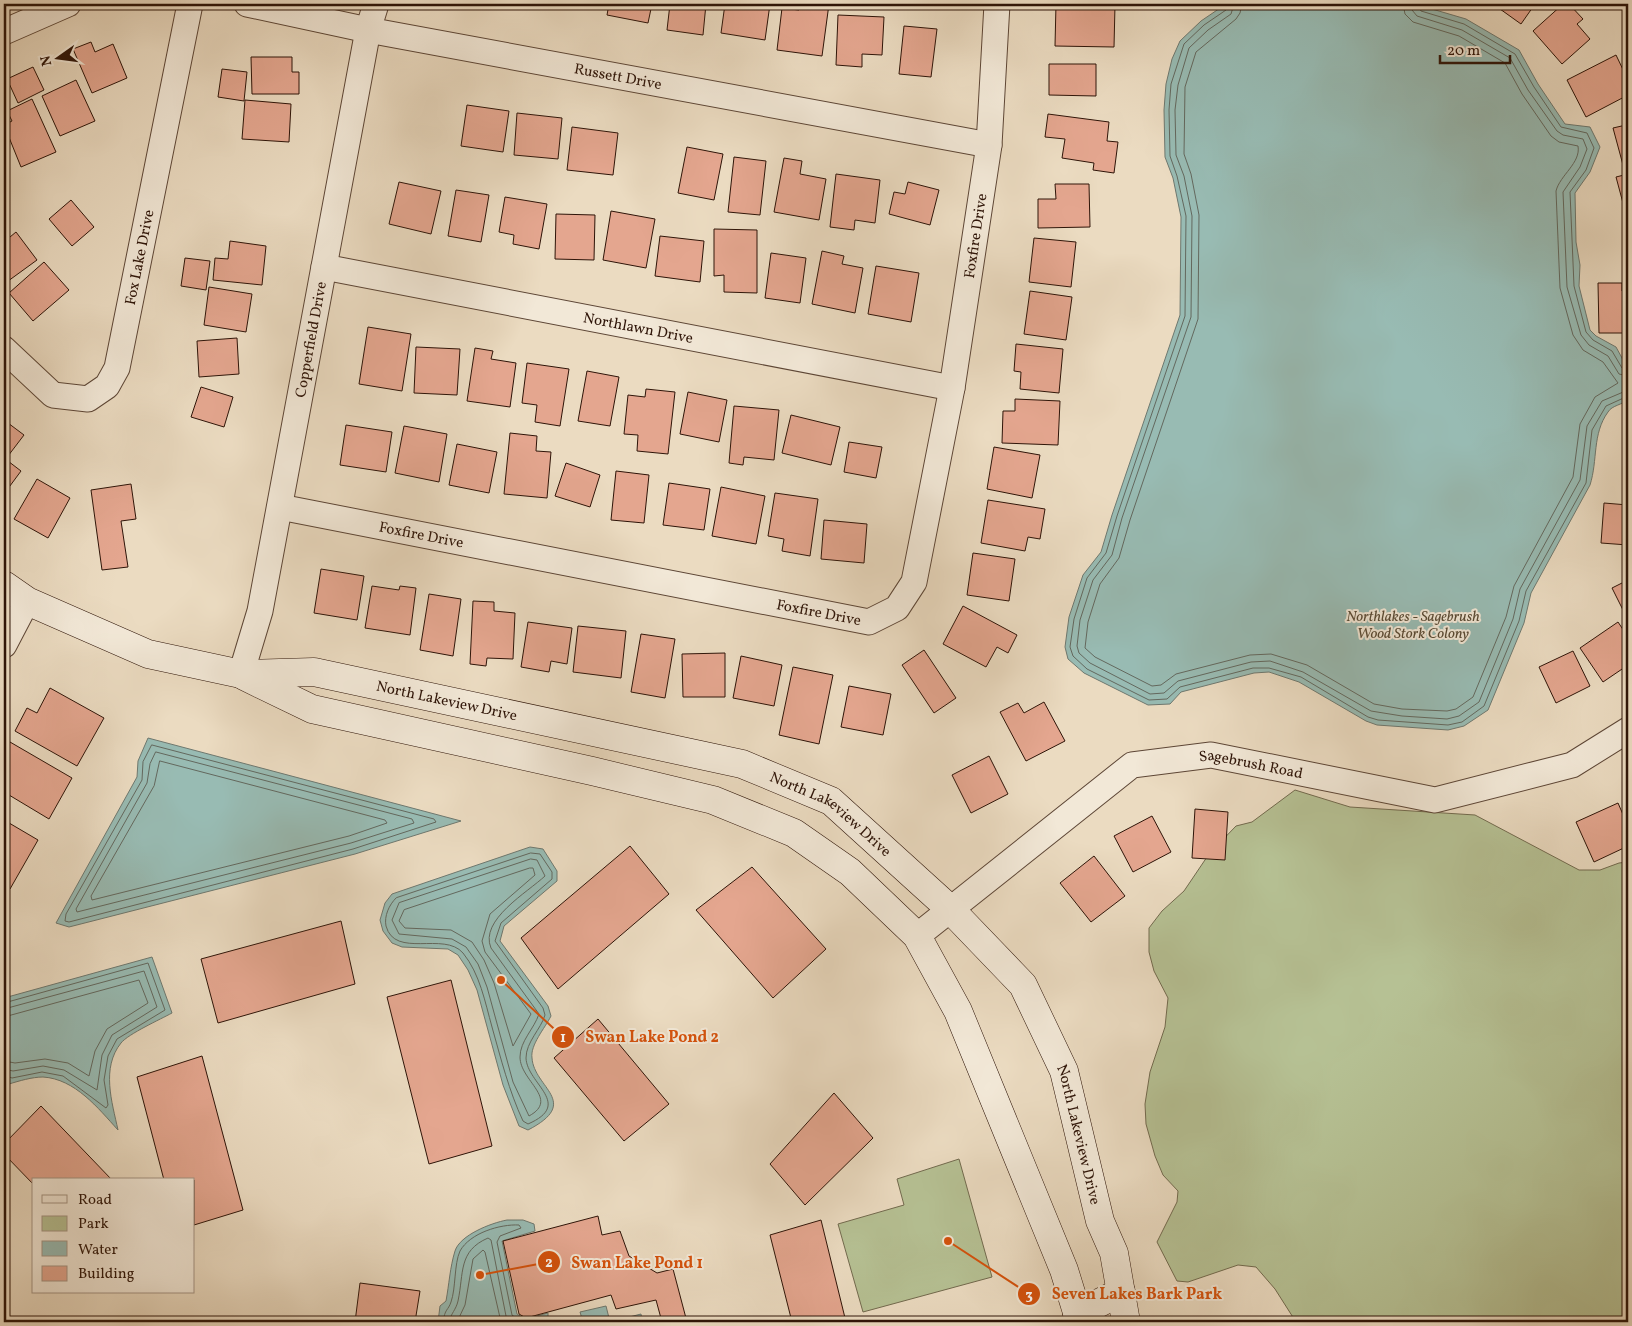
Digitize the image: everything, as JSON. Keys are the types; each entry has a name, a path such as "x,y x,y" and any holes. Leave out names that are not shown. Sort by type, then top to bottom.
{"street":[{"path":"4,32 68,4"},
{"name":"Fox Lake Drive","path":"4,349 53,394 88,399 107,386 117,368 190,4"},
{"name":"Russett Drive","path":"247,4 368,30 989,145"},
{"name":"Copperfield Drive","path":"241,674 260,610 368,30 376,4"},
{"name":"Foxfire Drive","path":"280,507 869,622 897,608 914,582 952,388 989,145 997,4"},
{"name":"Northlawn Drive","path":"324,267 952,388"},
{"name":"North Lakeview Drive","path":"4,585 27,601 148,654 241,674 314,672 742,764 831,801 950,908 1022,985 1064,1071 1100,1222 1114,1253 1126,1322"},
{"path":"4,645 27,601"},
{"name":"North Lakeview Drive","path":"241,674 312,709 592,771 713,800 794,833 850,872 917,936 958,1011 1064,1270 1079,1318"},
{"name":"Sagebrush Road","path":"917,936 1132,764 1210,755 1435,800 1572,765 1628,730"},
{"path":"592,771 601,734"},
{"path":"1079,1318 1121,1292"}],"green space":[{"path":"1295,790 1350,807 1475,815 1579,870 1600,870 1619,863 1628,862 1628,1322 1296,1322 1275,1289 1256,1267 1238,1265 1188,1282 1177,1281 1157,1242 1177,1202 1178,1191 1163,1175 1155,1156 1146,1124 1145,1104 1150,1072 1165,1027 1168,998 1154,971 1149,952 1149,928 1162,911 1184,891 1209,854 1236,826 1252,822"},
{"path":"959,1159 992,1277 863,1312 838,1224 904,1205 897,1179"}],"water":[{"path":"1226,4 1415,4 1466,19 1519,50 1538,84 1565,124 1590,127 1600,147 1590,172 1575,193 1576,242 1580,265 1579,286 1590,330 1596,336 1616,347 1628,369 1628,399 1610,410 1603,420 1597,438 1590,485 1531,593 1524,623 1488,710 1464,726 1448,730 1377,725 1366,721 1299,682 1269,672 1254,673 1181,692 1170,704 1148,705 1084,673 1068,659 1065,647 1069,617 1083,575 1101,552 1180,315 1181,217 1173,178 1165,157 1164,110 1166,84 1172,59 1180,41 1201,21"},
{"path":"148,738 461,821 355,854 69,927 56,923 137,777 138,761"},
{"path":"530,847 543,849 557,871 557,881 504,926 500,941 548,1006 551,1016 533,1048 532,1058 535,1069 554,1103 552,1111 544,1120 528,1130 519,1126 503,1085 477,990 468,970 458,955 448,949 402,947 392,943 383,931 380,920 385,903 392,894"},
{"path":"152,957 172,1013 130,1035 121,1043 115,1053 111,1063 110,1085 118,1130 85,1096 65,1083 43,1077 30,1078 9,1084 4,1078 4,998"},
{"path":"507,1220 523,1220 534,1224 535,1231 502,1241 517,1314 525,1319 548,1313 548,1319 542,1322 438,1322 440,1306 446,1301 452,1263 458,1245 469,1235"},
{"path":"606,1306 610,1322 583,1322 580,1312"},
{"path":"641,1314 642,1322 610,1322"}],"building":[{"path":"609,4 652,4 648,23 607,15"},
{"path":"670,4 706,4 703,35 667,30"},
{"path":"725,4 770,4 765,40 721,33"},
{"path":"800,4 829,4 822,56 777,50 782,8 799,10"},
{"path":"1056,4 1115,5 1114,47 1055,46"},
{"path":"1493,4 1535,4 1521,24"},
{"path":"1563,4 1569,4 1583,19 1577,24 1590,39 1562,64 1533,31"},
{"path":"838,15 884,17 882,55 862,54 862,67 836,65"},
{"path":"904,26 937,29 931,77 899,74"},
{"path":"91,42 95,52 113,44 127,78 92,93 73,49"},
{"path":"1616,55 1628,80 1628,95 1586,117 1567,80"},
{"path":"251,57 292,57 292,72 299,72 299,94 252,94"},
{"path":"1049,64 1096,64 1096,96 1049,95"},
{"path":"33,67 44,90 18,103 7,79"},
{"path":"222,69 247,72 244,101 218,97"},
{"path":"76,80 95,121 60,136 42,96"},
{"path":"32,99 56,152 21,167 4,125 12,121 7,111"},
{"path":"245,100 291,104 289,142 242,139"},
{"path":"467,105 509,111 503,152 461,146"},
{"path":"1628,112 1628,163 1623,165 1613,128 1626,125 1623,113"},
{"path":"517,113 562,118 558,159 514,155"},
{"path":"1048,114 1109,122 1107,141 1118,142 1114,173 1093,170 1094,163 1062,158 1065,139 1045,137"},
{"path":"572,127 618,133 613,175 567,170"},
{"path":"687,147 723,154 714,200 678,193"},
{"path":"734,157 766,161 760,215 728,212"},
{"path":"784,158 802,161 800,174 826,179 819,220 774,212"},
{"path":"836,174 880,180 875,223 855,220 854,230 830,227"},
{"path":"1628,174 1628,218 1627,218 1616,177"},
{"path":"399,182 441,191 431,234 389,224"},
{"path":"908,182 939,190 930,225 889,214 894,192 905,194"},
{"path":"1055,184 1089,184 1090,227 1038,228 1038,199 1056,199"},
{"path":"456,190 489,195 481,242 448,236"},
{"path":"505,197 547,204 539,249 513,244 514,235 499,232"},
{"path":"71,200 94,227 72,246 49,219"},
{"path":"611,211 655,219 646,268 603,260"},
{"path":"556,214 595,215 594,260 555,259"},
{"path":"714,229 757,230 757,293 724,292 724,275 714,276"},
{"path":"16,232 37,260 4,284 4,242"},
{"path":"660,236 704,241 700,282 655,276"},
{"path":"1034,238 1076,242 1071,287 1029,282"},
{"path":"230,241 266,246 262,285 213,280 215,258 228,259"},
{"path":"822,251 844,256 842,264 863,268 855,313 812,304"},
{"path":"771,253 806,258 800,303 765,298"},
{"path":"185,258 210,261 206,290 181,286"},
{"path":"44,262 69,290 33,321 9,293"},
{"path":"876,266 919,273 911,322 868,314"},
{"path":"1598,283 1622,283 1622,291 1628,291 1628,333 1599,333"},
{"path":"209,287 252,294 246,332 204,325"},
{"path":"1030,291 1072,297 1066,340 1024,334"},
{"path":"368,327 411,334 402,391 359,384"},
{"path":"237,338 239,374 199,377 197,341"},
{"path":"1016,344 1063,349 1059,393 1020,389 1021,372 1014,371"},
{"path":"416,347 460,349 457,395 414,393"},
{"path":"475,348 493,351 491,359 516,363 510,407 467,401"},
{"path":"527,363 569,369 560,426 535,422 537,405 522,403"},
{"path":"587,371 619,377 610,426 578,421"},
{"path":"201,387 233,397 224,427 191,417"},
{"path":"646,389 675,392 668,454 637,451 638,435 624,434 628,395 645,397"},
{"path":"688,392 727,400 719,442 680,434"},
{"path":"1015,399 1060,401 1058,445 1002,443 1003,411 1015,411"},
{"path":"734,406 779,410 774,460 744,457 743,465 729,463"},
{"path":"791,415 840,427 831,465 782,453"},
{"path":"4,420 24,435 8,456 4,452"},
{"path":"346,425 392,432 386,472 340,465"},
{"path":"404,426 447,434 439,482 395,473"},
{"path":"510,433 537,436 536,451 551,452 547,498 504,494"},
{"path":"849,442 882,447 876,478 844,472"},
{"path":"457,444 497,452 489,493 449,485"},
{"path":"994,447 1040,455 1032,498 987,489"},
{"path":"4,458 21,471 4,494"},
{"path":"566,463 600,475 590,507 555,496"},
{"path":"616,471 649,475 644,523 611,520"},
{"path":"37,479 70,498 48,538 14,519"},
{"path":"669,483 710,489 704,530 663,525"},
{"path":"131,484 136,519 121,521 128,567 102,570 91,490"},
{"path":"721,487 765,496 756,544 712,536"},
{"path":"775,493 818,499 810,556 782,551 784,539 768,536"},
{"path":"988,500 1045,509 1040,539 1028,537 1025,551 981,543"},
{"path":"1604,503 1628,505 1628,545 1601,543"},
{"path":"824,520 867,524 864,563 821,559"},
{"path":"973,553 1015,559 1009,601 967,595"},
{"path":"321,569 364,576 357,620 314,613"},
{"path":"1628,580 1628,620 1612,588"},
{"path":"372,586 399,590 400,586 416,588 410,635 365,628"},
{"path":"429,594 461,599 453,656 420,650"},
{"path":"473,601 494,602 494,611 515,613 513,659 487,658 486,666 470,664"},
{"path":"963,606 1017,635 1008,653 997,647 986,667 943,644"},
{"path":"528,622 572,628 567,664 551,661 549,672 521,667"},
{"path":"1618,622 1628,637 1628,665 1603,682 1580,648"},
{"path":"578,626 626,631 621,678 573,672"},
{"path":"641,634 675,639 665,698 631,692"},
{"path":"924,650 956,698 934,713 902,665"},
{"path":"1573,651 1590,686 1556,703 1539,667"},
{"path":"725,653 725,697 683,697 682,654"},
{"path":"741,656 782,665 774,706 733,698"},
{"path":"793,667 833,675 819,744 779,735"},
{"path":"849,686 891,694 883,735 841,727"},
{"path":"50,688 104,718 77,766 15,731 27,708 37,713"},
{"path":"1044,702 1065,741 1026,761 1000,712 1018,703 1024,713"},
{"path":"10,742 72,778 49,819 4,792 4,752"},
{"path":"989,756 1008,794 971,813 952,775"},
{"path":"1618,803 1628,826 1628,846 1594,862 1576,822"},
{"path":"1195,809 1228,812 1225,860 1192,858"},
{"path":"1152,816 1171,852 1133,872 1114,836"},
{"path":"4,820 38,840 10,889 4,885"},
{"path":"630,846 669,894 558,989 521,938"},
{"path":"1094,856 1125,896 1091,922 1060,883"},
{"path":"752,867 826,949 773,998 696,910"},
{"path":"341,921 355,984 218,1023 201,959"},
{"path":"451,980 492,1146 429,1164 387,997"},
{"path":"598,1019 669,1104 624,1141 554,1058"},
{"path":"202,1056 243,1210 195,1225 195,1178 163,1178 137,1077"},
{"path":"834,1093 873,1138 805,1205 770,1164"},
{"path":"41,1106 110,1178 32,1178 32,1183 4,1154 4,1144"},
{"path":"598,1216 602,1235 620,1231 629,1256 657,1273 673,1269 687,1322 662,1322 656,1300 616,1309 611,1295 526,1318 519,1314 503,1241"},
{"path":"821,1220 846,1322 792,1322 770,1235"},
{"path":"360,1283 420,1291 415,1322 355,1322"}],"place":[{"name":"Swan Lake Pond 2","path":"501,980"},
{"name":"Seven Lakes Bark Park","path":"948,1241"},
{"name":"Swan Lake Pond 1","path":"480,1275"}],"park label":[{"name":"Northlakes - Sagebrush Wood Stork Colony","path":"1413,624"}]}
